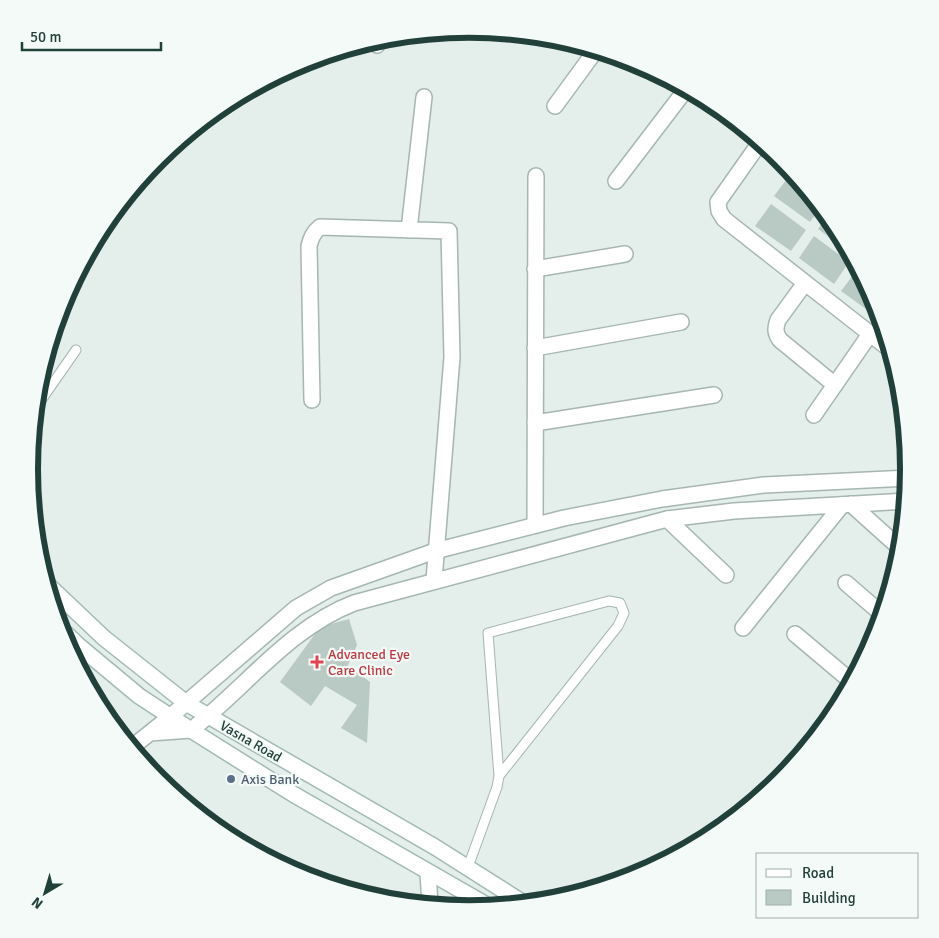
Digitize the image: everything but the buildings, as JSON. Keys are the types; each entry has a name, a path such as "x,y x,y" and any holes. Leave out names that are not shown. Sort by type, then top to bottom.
{"street":[{"path":"555,106 592,55"},
{"path":"616,181 683,94"},
{"path":"409,230 424,96"},
{"path":"756,147 718,202 719,211 724,219 882,343"},
{"path":"535,525 536,176"},
{"path":"312,400 309,246 311,238 320,227 450,231 452,357 434,580"},
{"path":"535,270 625,254"},
{"path":"805,283 778,320 775,327 776,334 780,340 835,384"},
{"path":"535,348 681,322"},
{"path":"814,415 870,334"},
{"path":"535,423 714,395"},
{"path":"137,744 296,608 331,588 435,551 535,525 662,499 764,485 901,478"},
{"path":"150,733 192,730 294,639 328,614 354,603 667,519 734,510 900,501"},
{"path":"847,505 894,544"},
{"path":"743,628 847,505"},
{"path":"667,519 726,574"},
{"path":"846,584 877,610"},
{"name":"Vasna Road","path":"57,594 104,638 186,703 435,847 516,898"},
{"path":"795,634 847,678"},
{"name":"Vasna Road","path":"74,641 139,696 192,730 294,794 478,900"},
{"path":"428,872 430,899"}],"lane":[{"path":"45,395 76,350"},
{"path":"468,867 497,787 499,776 488,634 609,601 620,603 624,613 618,626 499,776"}],"place":[{"name":"Advanced Eye Care Clinic","path":"317,662"},
{"name":"Axis Bank","path":"231,779"}]}
